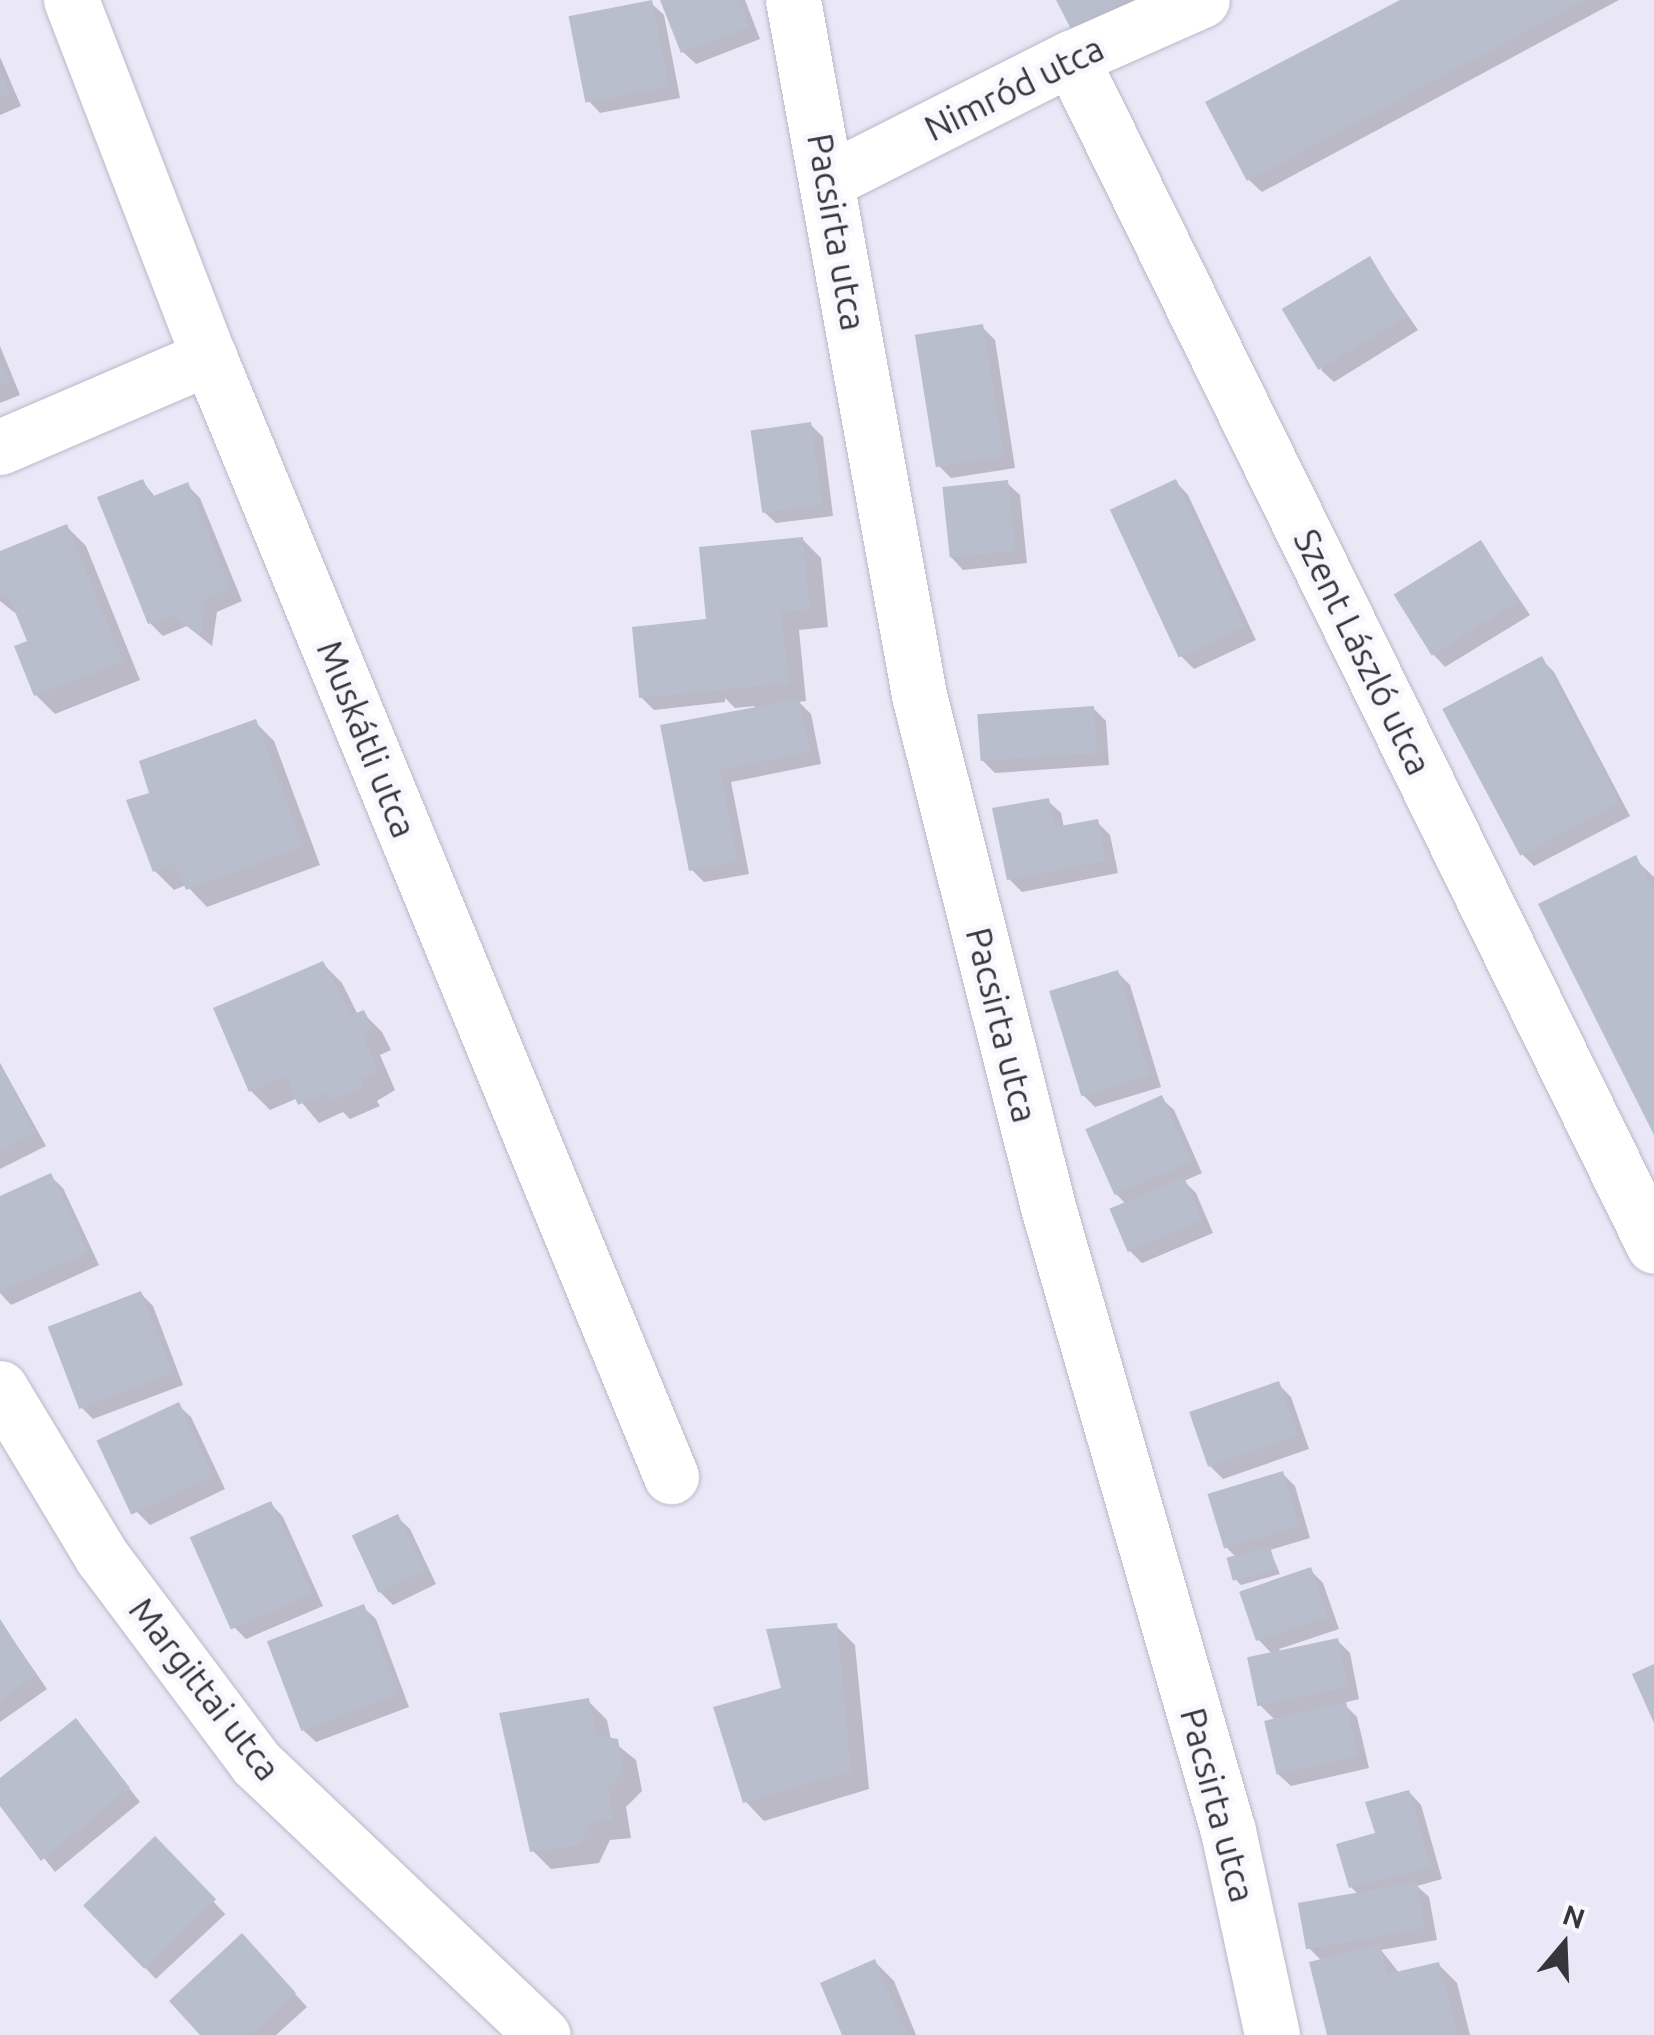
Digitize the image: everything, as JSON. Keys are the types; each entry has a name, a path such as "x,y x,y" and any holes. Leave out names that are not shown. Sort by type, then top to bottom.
{"street":[{"name":"Muskátli utca","path":"71,0 210,357 671,1476"},
{"name":"Pacsirta utca","path":"794,0 919,696 1048,1207 1228,1831 1272,2035"},
{"name":"Nimród utca","path":"829,180 1071,58 1202,0"},
{"name":"Szent László utca","path":"1071,58 1654,1246"},
{"path":"0,447 210,357"},
{"name":"Margittai utca","path":"0,1388 102,1557 256,1763 543,2035"}],"building":[{"path":"652,0 669,86 585,103 569,16"},
{"path":"660,0 739,0 749,27 681,53"},
{"path":"1056,0 1128,0 1071,29"},
{"path":"1400,0 1585,0 1247,181 1205,102"},
{"path":"0,70 10,93 0,97"},
{"path":"1370,256 1407,317 1318,370 1282,309"},
{"path":"983,324 1004,456 936,467 915,335"},
{"path":"0,360 9,382 0,386"},
{"path":"811,422 823,504 762,513 751,430"},
{"path":"143,479 151,497 188,482 231,589 205,599 200,636 172,615 148,624 97,497"},
{"path":"1176,479 1245,627 1179,658 1110,510"},
{"path":"1008,480 1015,551 950,558 942,487"},
{"path":"67,524 123,661 34,696 14,646 27,641 8,595 0,598 0,551"},
{"path":"803,537 810,609 781,612 789,683 639,698 632,627 706,619 699,547"},
{"path":"1481,540 1519,601 1432,656 1394,595"},
{"path":"1542,656 1620,803 1520,856 1442,709"},
{"path":"799,699 810,752 720,770 738,861 689,871 660,725"},
{"path":"1094,706 1097,753 981,761 977,714"},
{"path":"256,719 303,846 186,890 175,864 153,872 126,800 149,793 139,761"},
{"path":"1049,798 1055,827 1098,819 1106,861 1007,880 992,808"},
{"path":"1636,855 1654,892 1654,1135 1538,904"},
{"path":"323,961 351,1015 364,1010 374,1031 363,1036 378,1070 360,1081 363,1087 329,1102 326,1093 298,1105 286,1076 249,1092 213,1008"},
{"path":"1118,970 1150,1075 1081,1096 1049,991"},
{"path":"0,1063 35,1133 0,1151"},
{"path":"1162,1095 1191,1161 1115,1195 1085,1129"},
{"path":"51,1173 88,1252 0,1292 0,1196"},
{"path":"1184,1177 1202,1220 1128,1252 1109,1209"},
{"path":"141,1291 173,1373 79,1409 48,1327"},
{"path":"1279,1381 1298,1436 1208,1467 1189,1412"},
{"path":"179,1402 214,1476 131,1515 97,1440"},
{"path":"1283,1471 1300,1526 1224,1549 1207,1494"},
{"path":"271,1501 312,1593 231,1629 190,1537"},
{"path":"398,1514 425,1571 378,1593 352,1536"},
{"path":"1270,1546 1276,1569 1233,1581 1227,1558"},
{"path":"1311,1567 1328,1616 1256,1641 1239,1592"},
{"path":"364,1604 398,1694 301,1731 267,1641"},
{"path":"0,1619 36,1675 0,1701"},
{"path":"837,1623 851,1771 743,1803 713,1707 781,1688 766,1629"},
{"path":"1338,1638 1348,1687 1257,1706 1247,1657"},
{"path":"1654,1664 1654,1723 1632,1674"},
{"path":"589,1698 596,1735 618,1739 624,1772 608,1788 613,1820 591,1822 581,1845 530,1852 499,1713"},
{"path":"1346,1702 1358,1756 1277,1774 1264,1721"},
{"path":"76,1718 130,1788 41,1861 0,1806 0,1778"},
{"path":"1409,1790 1431,1867 1349,1888 1336,1844 1375,1833 1365,1802"},
{"path":"155,1836 216,1899 144,1969 83,1905"},
{"path":"1417,1882 1425,1928 1306,1949 1298,1903"},
{"path":"242,1933 296,1993 250,2035 200,2035 169,2001"},
{"path":"1380,1945 1387,1974 1439,1962 1457,2035 1327,2035 1309,1962"},
{"path":"875,1959 907,2035 842,2035 820,1983"}]}
